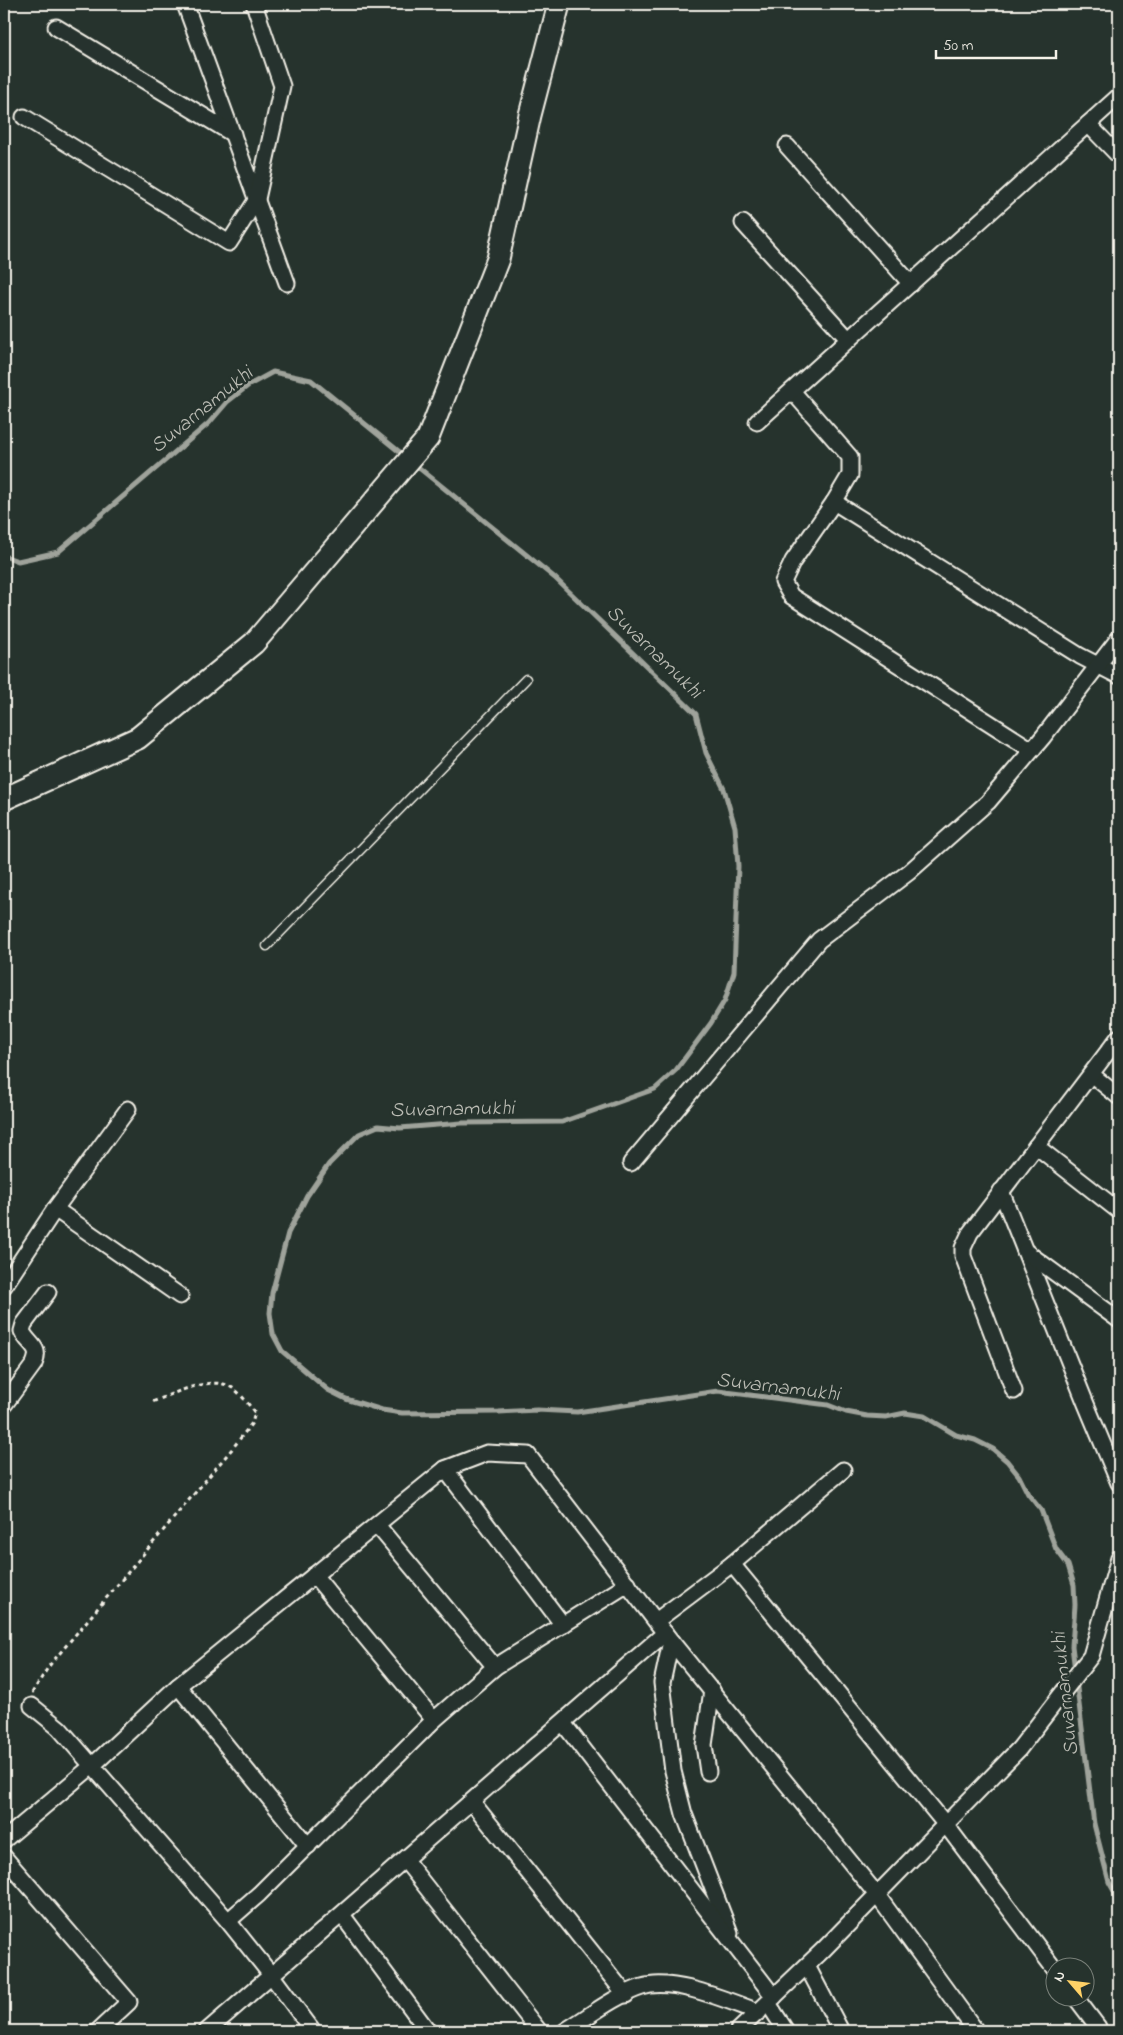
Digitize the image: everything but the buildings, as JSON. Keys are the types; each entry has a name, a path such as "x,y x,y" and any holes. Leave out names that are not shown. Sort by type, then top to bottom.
{"street":[{"path":"185,4 287,283"},
{"path":"24,117 229,244 257,199 282,86 254,4"},
{"path":"4,799 138,738 254,644 428,438 498,259 530,114 559,4"},
{"path":"56,27 233,134"},
{"path":"757,422 1119,96"},
{"path":"1088,124 1119,156"},
{"path":"787,146 911,284"},
{"path":"743,223 849,340"},
{"path":"792,391 850,457 850,475 794,561 783,582 791,596 1032,750"},
{"path":"834,502 1080,656 1119,676"},
{"path":"631,1163 819,940 909,872 988,802 1032,750 1119,638"},
{"path":"1014,1391 963,1256 963,1248 970,1232 1119,1037"},
{"path":"1091,1074 1119,1097"},
{"path":"4,1286 55,1209 128,1109"},
{"path":"1036,1146 1119,1211"},
{"path":"1001,1191 1119,1483"},
{"path":"55,1209 180,1296"},
{"path":"1025,1251 1119,1320"},
{"path":"4,1405 34,1364 37,1356 36,1349 24,1336 22,1330 24,1324 48,1292"},
{"path":"4,1840 92,1766 178,1686 446,1469 487,1453 528,1455 664,1632 877,1895 976,2031"},
{"path":"446,1469 563,1625"},
{"path":"207,2031 563,1723 664,1632 732,1564 843,1470"},
{"path":"377,1525 494,1667"},
{"path":"738,2031 807,1966 1020,1749 1091,1656 1119,1558"},
{"path":"732,1564 946,1825 1046,1958"},
{"path":"314,1575 434,1720"},
{"path":"228,1922 308,1846 434,1720 494,1667 628,1584"},
{"path":"664,1632 662,1683 673,1771 684,1814 735,1946 767,2004 786,2031"},
{"path":"178,1686 308,1846"},
{"path":"708,1772 704,1745 712,1690"},
{"path":"32,1706 59,1728 228,1922 313,2031"},
{"path":"563,1723 735,1946"},
{"path":"472,1802 626,1995"},
{"path":"4,1857 129,2002 98,2031"},
{"path":"405,1860 538,2031"},
{"path":"342,1915 428,2031"},
{"path":"807,1966 841,2031"},
{"path":"565,2031 626,1995 644,1987 669,1986 767,2004"},
{"path":"1084,2008 1098,2026"}],"lane":[{"path":"267,946 526,678"}],"path":[{"path":"32,1706 32,1690 49,1666 232,1449 252,1423 255,1413 233,1388 221,1383 189,1387 152,1402"}],"waterway":[{"name":"Suvarnamukhi","path":"4,556 18,561 58,552 209,423 227,402 249,385 273,372 311,380 407,458"},
{"name":"Suvarnamukhi","path":"413,463 555,578 696,714 706,753 724,789 735,827 738,866 734,972 725,1000 711,1023 676,1070 655,1089 562,1122 462,1123 400,1128 378,1126 359,1134 329,1164 307,1196 288,1233 272,1293 270,1313 273,1334 282,1351 328,1390 346,1399 382,1410 402,1413 537,1410 577,1412 718,1391 828,1405 846,1412 867,1416 886,1417 905,1413 924,1416 956,1435 975,1440 993,1449 1007,1461 1019,1476 1028,1494 1041,1510 1056,1549 1068,1565 1074,1585 1075,1605 1072,1646 1075,1671"},
{"name":"Suvarnamukhi","path":"1076,1680 1094,1824 1109,1882 1119,1900"}]}
